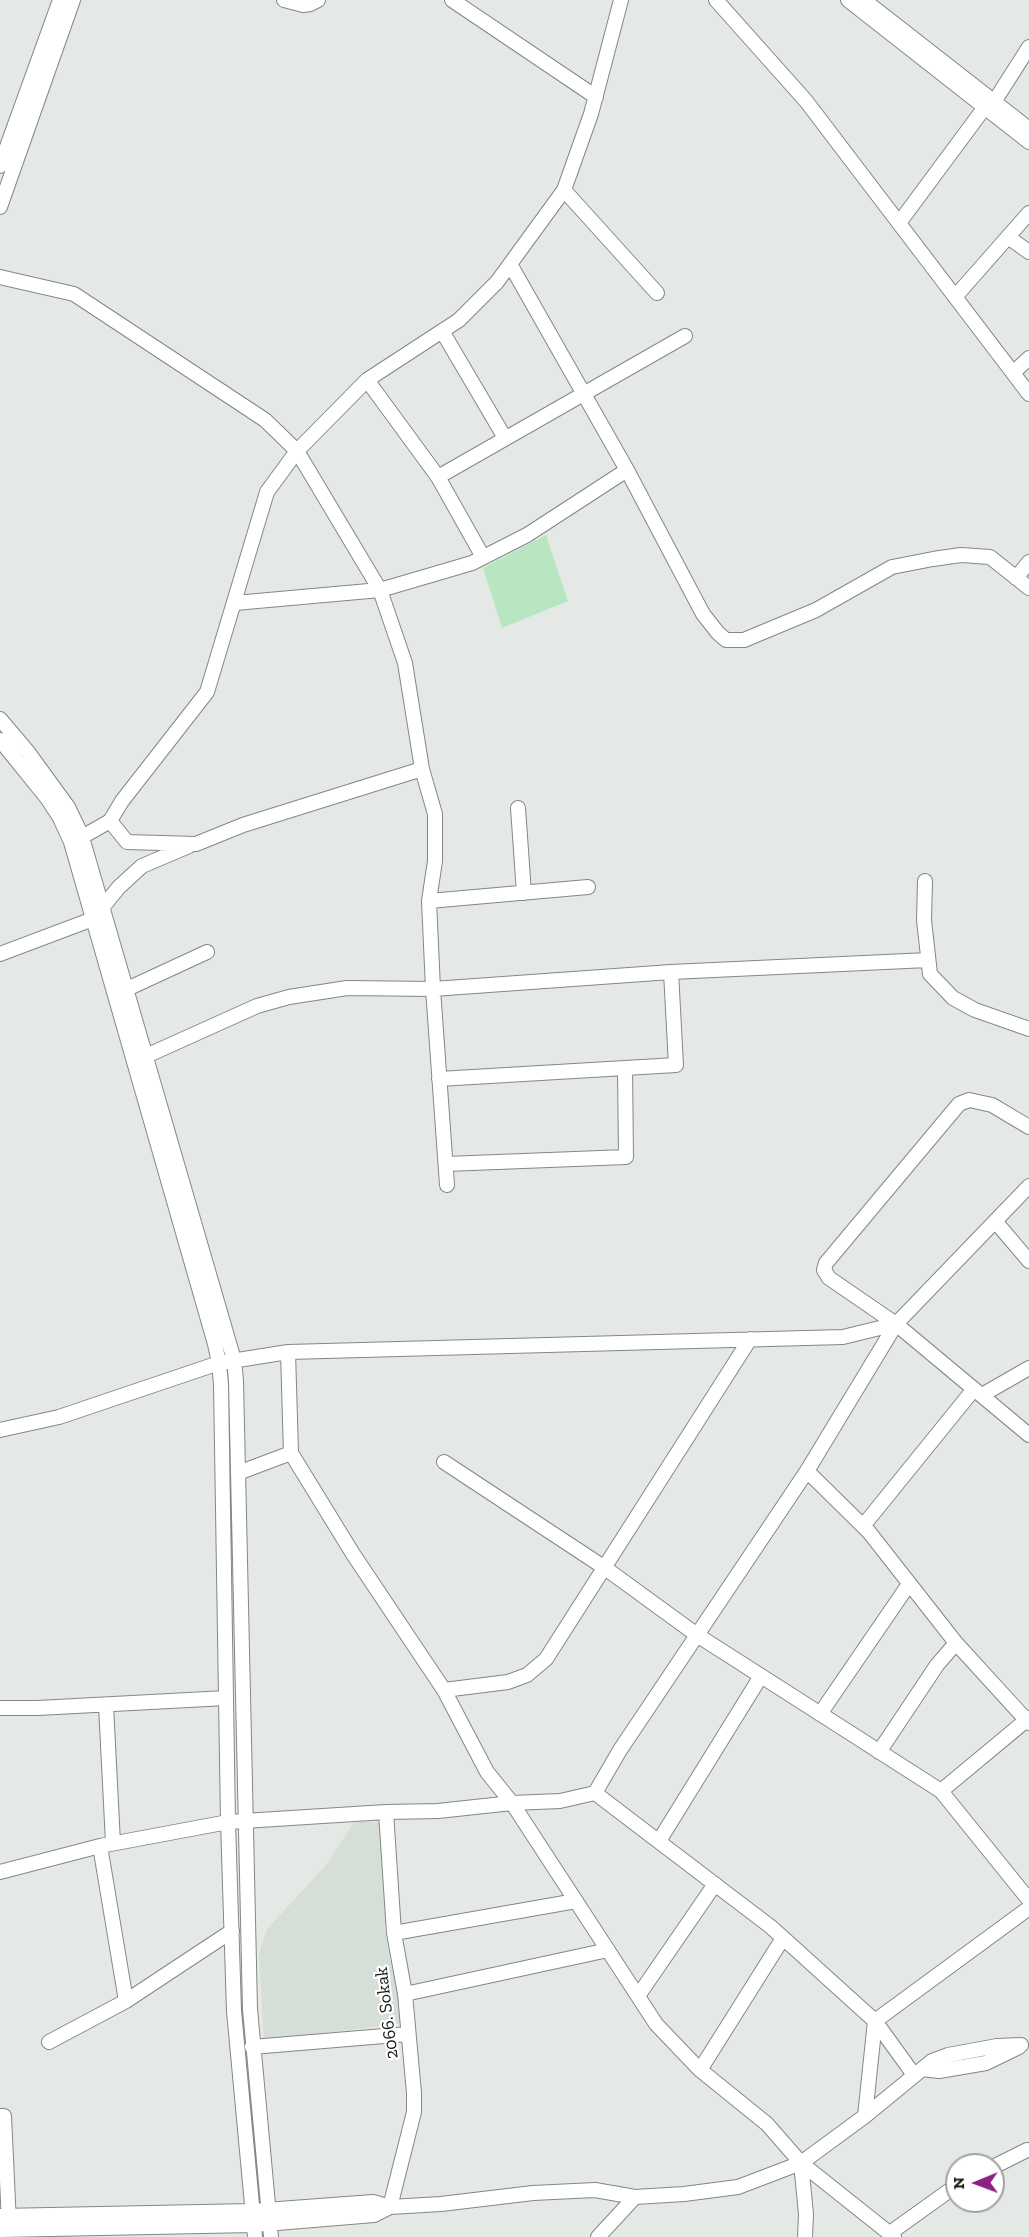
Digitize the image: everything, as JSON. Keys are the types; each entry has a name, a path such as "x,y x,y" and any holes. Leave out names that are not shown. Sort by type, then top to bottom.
{"street":[{"path":"0,166 60,0"},
{"path":"0,207 73,0"},
{"path":"284,0 303,5 318,0"},
{"path":"452,0 596,97"},
{"path":"82,837 110,821 122,801 207,692 267,492 297,451 367,380 459,320 497,282 564,190 596,97 621,0"},
{"path":"716,0 806,101 1029,394"},
{"path":"848,0 989,105 1029,129"},
{"path":"864,0 989,105 1029,142"},
{"path":"899,223 989,105 1029,47"},
{"path":"564,190 657,293"},
{"path":"955,297 1029,213"},
{"path":"1008,237 1029,252"},
{"path":"510,264 627,470 703,614 726,640 744,640 816,610 892,567 961,555 990,557 1029,588"},
{"path":"0,277 74,294 265,420 297,451 380,590 405,663 422,769 435,814 435,861 429,901 447,1185"},
{"path":"442,331 505,438"},
{"path":"438,477 685,336"},
{"path":"1013,373 1029,358"},
{"path":"367,380 438,477 483,557"},
{"path":"235,603 380,590 472,563 527,535 627,470"},
{"path":"1016,578 1029,562"},
{"path":"0,719 28,752 68,807 82,837 234,1360 252,2047 270,2230"},
{"path":"0,740 47,798 60,818 71,842 216,1344 221,1384 228,1822 234,2011 254,2231"},
{"path":"0,954 93,919 119,887 142,866 243,825 422,769"},
{"path":"518,808 524,893"},
{"path":"110,821 127,842 196,844"},
{"path":"925,881 924,920 930,974 953,998 975,1010 1029,1029"},
{"path":"429,901 588,887"},
{"path":"126,989 207,952"},
{"path":"146,1056 244,1011 289,997 346,988 433,989 671,972 928,960"},
{"path":"440,1079 676,1065 671,972"},
{"path":"446,1164 626,1157 625,1068"},
{"path":"1029,1127 992,1104 969,1100 958,1104 826,1263 824,1270 829,1278 896,1324 1029,1434"},
{"path":"0,1872 107,1844 228,1822 438,1811 512,1803 560,1801 595,1792 620,1750 807,1470 896,1324 1029,1186"},
{"path":"995,1221 1029,1261"},
{"path":"0,1443 2,1430 59,1417 219,1363 288,1352 843,1336 896,1324"},
{"path":"444,1690 508,1682 534,1670 551,1653 750,1339"},
{"path":"288,1352 291,1452 353,1554 444,1690 487,1772 512,1803 656,2024 700,2070 767,2124 801,2163 892,2235 945,2194"},
{"path":"863,1526 978,1392 1029,1368"},
{"path":"238,1473 291,1452"},
{"path":"444,1462 605,1568 697,1635 941,1791 1029,1900"},
{"path":"807,1470 863,1526 956,1643 1028,1721 941,1791"},
{"path":"820,1714 909,1584"},
{"path":"879,1752 937,1665 956,1643"},
{"path":"659,1840 761,1676"},
{"path":"0,1708 226,1698"},
{"path":"106,1705 107,1844 126,2001"},
{"path":"595,1792 783,1938 875,2021 918,2072"},
{"name":"2066. Sokak","path":"386,1812 394,1933 405,1994 414,2112 390,2207"},
{"path":"638,1996 715,1884"},
{"path":"394,1933 576,1901"},
{"path":"865,2116 875,2021 1029,1908"},
{"path":"49,2042 126,2001 232,1931"},
{"path":"700,2070 783,1938"},
{"path":"405,1994 608,1950"},
{"path":"252,2047 408,2034"},
{"path":"5,2226 373,2202 390,2207 441,2204 532,2193 595,2190 635,2197 738,2187 801,2163 865,2116 918,2072 986,2063 1009,2054 1025,2044"},
{"path":"0,2116 4,2116 5,2226"},
{"path":"1005,2161 1027,2150"},
{"path":"801,2163 806,2214 805,2237"},
{"path":"598,2237 635,2197"},
{"path":"5,2226 163,2232 254,2231 374,2215 390,2207"}],"shaded area":[{"path":"354,1822 378,1822 384,1825 392,1917 384,1926 392,1969 400,1970 405,2023 264,2041 259,1954 267,1929 327,1864"}],"green space":[{"path":"546,535 568,601 502,628 483,568"}]}
